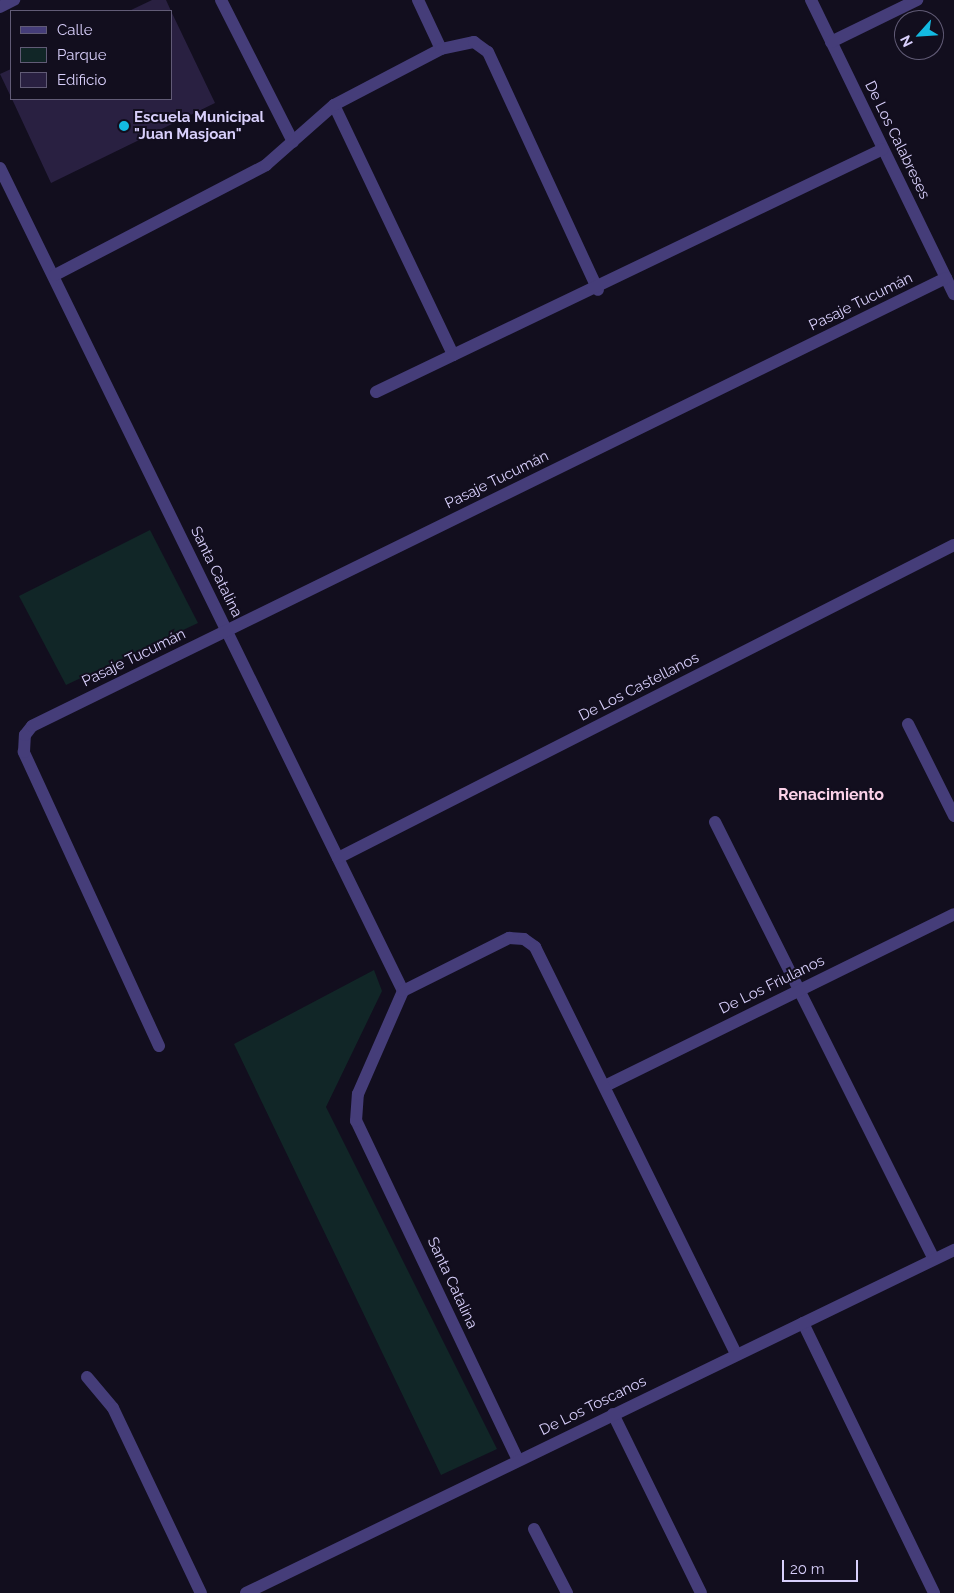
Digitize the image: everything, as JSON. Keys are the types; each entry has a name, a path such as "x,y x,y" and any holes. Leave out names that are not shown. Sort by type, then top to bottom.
{"street":[{"path":"0,7 14,0"},
{"path":"221,0 293,142"},
{"path":"418,0 441,49"},
{"name":"De Los Calabreses","path":"811,0 954,294"},
{"path":"831,42 917,0"},
{"path":"55,276 226,189 266,165 334,105 441,49 474,42 488,52 598,290"},
{"path":"334,105 453,355"},
{"path":"376,392 598,290 883,149"},
{"name":"Santa Catalina","path":"0,168 55,276 402,990 358,1094 356,1121 518,1460"},
{"name":"Pasaje Tucumán","path":"159,1046 24,752 24,735 32,726 946,278"},
{"name":"De Los Castellanos","path":"338,858 954,545"},
{"path":"908,724 954,816"},
{"path":"715,822 934,1260"},
{"name":"De Los Friulanos","path":"605,1086 954,914"},
{"path":"402,990 509,938 524,939 535,947 736,1354"},
{"name":"De Los Toscanos","path":"246,1593 954,1250"},
{"path":"803,1323 934,1593"},
{"path":"87,1377 113,1408 201,1593"},
{"path":"613,1414 701,1593"},
{"path":"534,1529 567,1593"}],"green space":[{"path":"150,530 198,623 66,685 19,596"},
{"path":"374,970 382,991 326,1107 497,1449 441,1475 234,1044"}],"building":[{"path":"152,0 166,0 171,10 131,10"},
{"path":"172,13 215,103 51,183 12,100 172,100"},
{"path":"10,69 10,95 0,74"}],"place":[{"name":"Escuela Municipal \"Juan Masjoan\"","path":"124,126"}],"district":[{"name":"Renacimiento","path":"831,795"}]}
